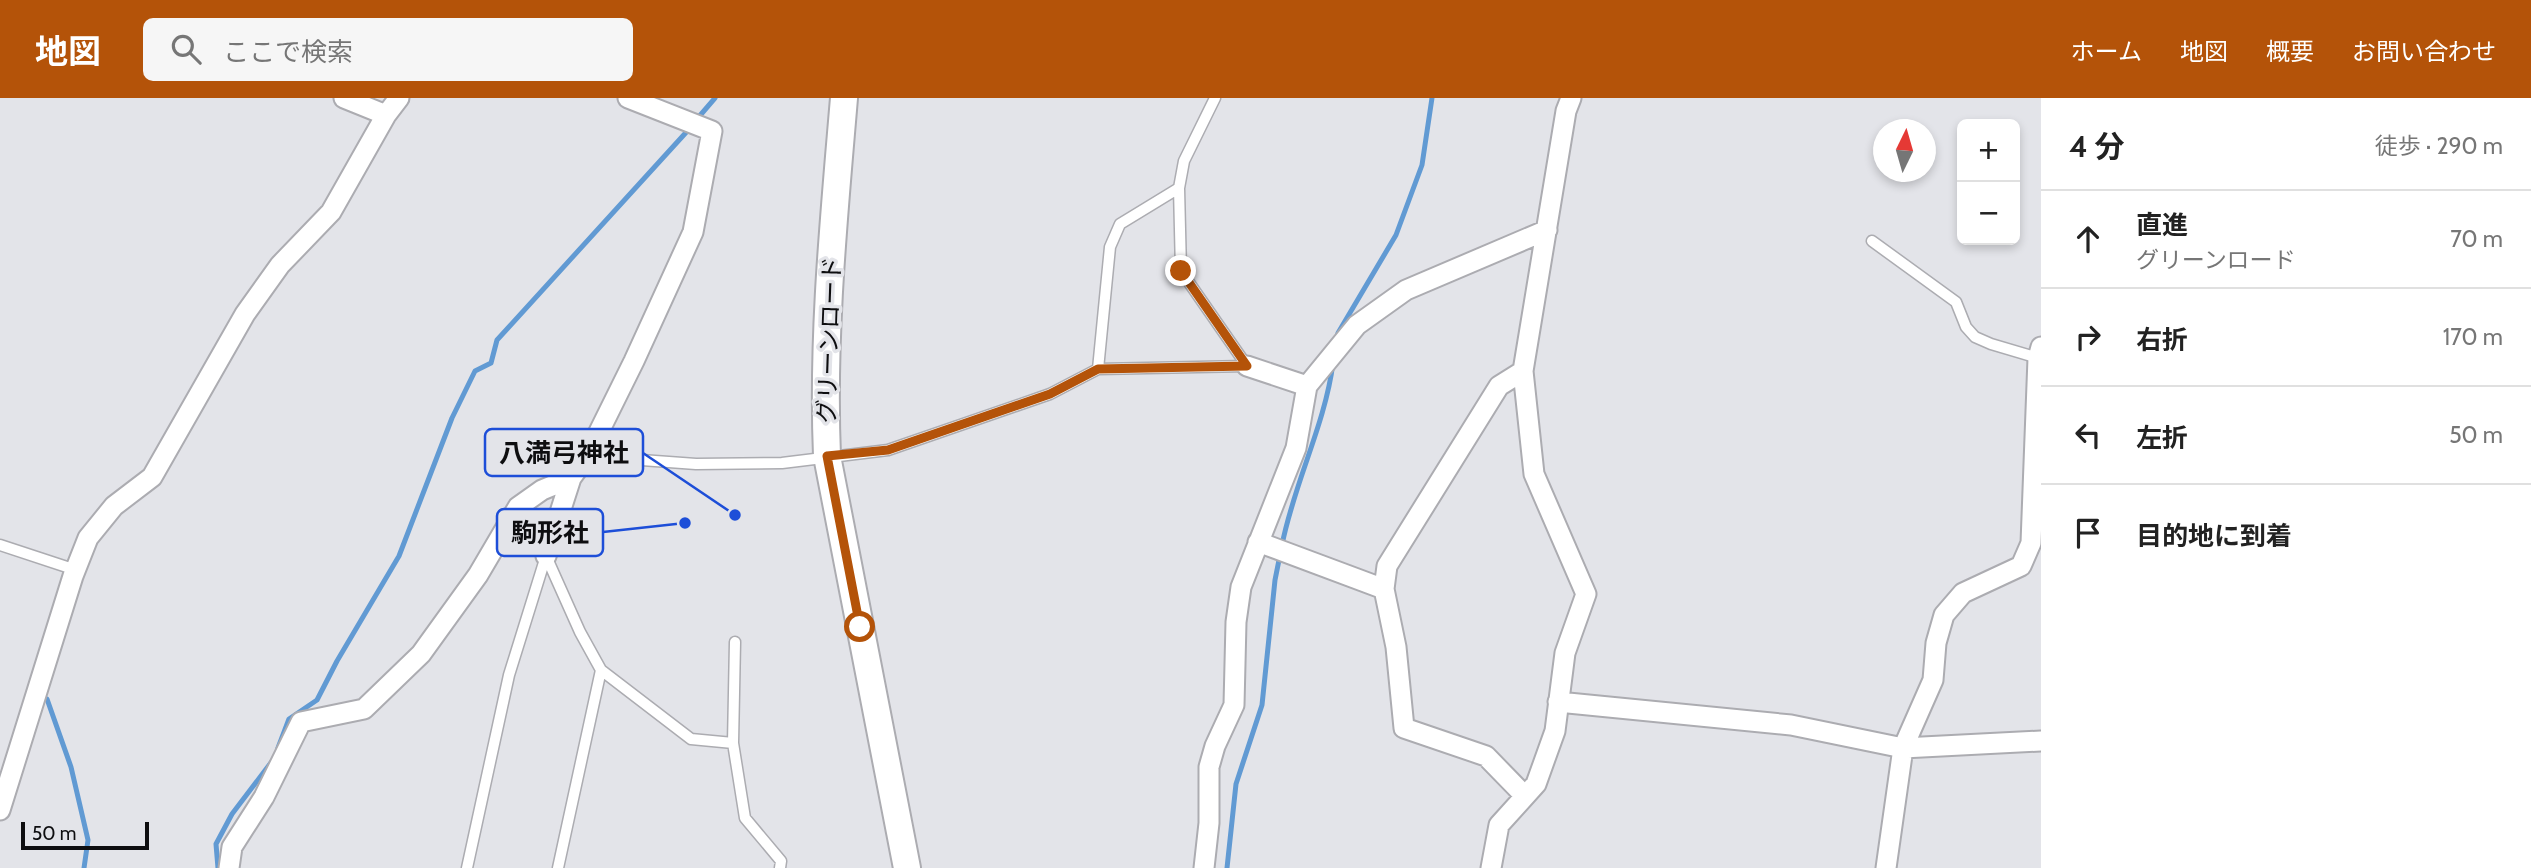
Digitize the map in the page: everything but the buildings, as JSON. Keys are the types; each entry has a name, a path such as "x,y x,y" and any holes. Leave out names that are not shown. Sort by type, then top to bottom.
{"street":[{"path":"344,98 386,115"},
{"path":"0,810 88,538 114,506 152,477 245,314 280,265 331,212 386,115 399,98"},
{"path":"546,556 570,478 587,456 634,361 692,232 712,131 628,98"},
{"name":"グリーンロード","path":"844,98 827,309 824,389 827,456 907,868"},
{"path":"1493,867 1499,825 1536,784 1555,731 1565,653 1586,594 1534,474 1523,371 1566,111 1571,98"},
{"path":"1204,868 1209,823 1209,767 1215,746 1234,705 1236,622 1241,587 1296,448 1307,386 1357,325 1405,290 1547,230"},
{"path":"1886,868 1903,748 1933,680 1936,643 1944,615 1963,593 2021,566 2031,543 2040,352"},
{"path":"1247,366 1307,386"},
{"path":"1523,371 1499,386 1387,566 1384,589 1396,647 1404,728 1486,756 1525,796"},
{"path":"229,868 232,847 264,797 301,722 364,709 421,654 478,575 518,507 542,490 570,478"},
{"path":"1258,542 1384,589"},
{"path":"1558,702 1791,725 1903,748 2041,741"}],"lane":[{"path":"1214,98 1184,161 1179,188 1181,271 1247,366"},
{"path":"1098,369 1110,247 1120,225 1179,188"},
{"path":"1872,241 1956,302 1966,327 1975,337 1991,344 2040,352"},
{"path":"587,456 708,464 782,463 888,450 1050,394 1098,369 1247,366"},
{"path":"0,545 76,570"},
{"path":"546,556 580,632 601,670 691,739 733,743"},
{"path":"467,868 509,675 546,556"},
{"path":"735,642 733,743 745,818 780,861 780,868"},
{"path":"558,868 601,670"}],"waterway":[{"path":"697,119 715,98"},
{"path":"1337,339 1396,235 1422,165 1432,98"},
{"path":"278,748 289,719 317,700 399,556 452,418 475,371 491,363 497,340 691,127"},
{"path":"1282,545 1323,409 1333,363"},
{"path":"1227,868 1236,784 1262,705 1280,555"},
{"path":"47,699 71,767 88,840 84,868"},
{"path":"218,868 216,844 232,814 273,760"}],"place":[{"name":"八満弓神社","path":"735,515"},
{"name":"駒形社","path":"685,523"}],"route":[{"path":"860,627 827,456 888,450 1050,394 1098,369 1247,366 1181,271"}]}
